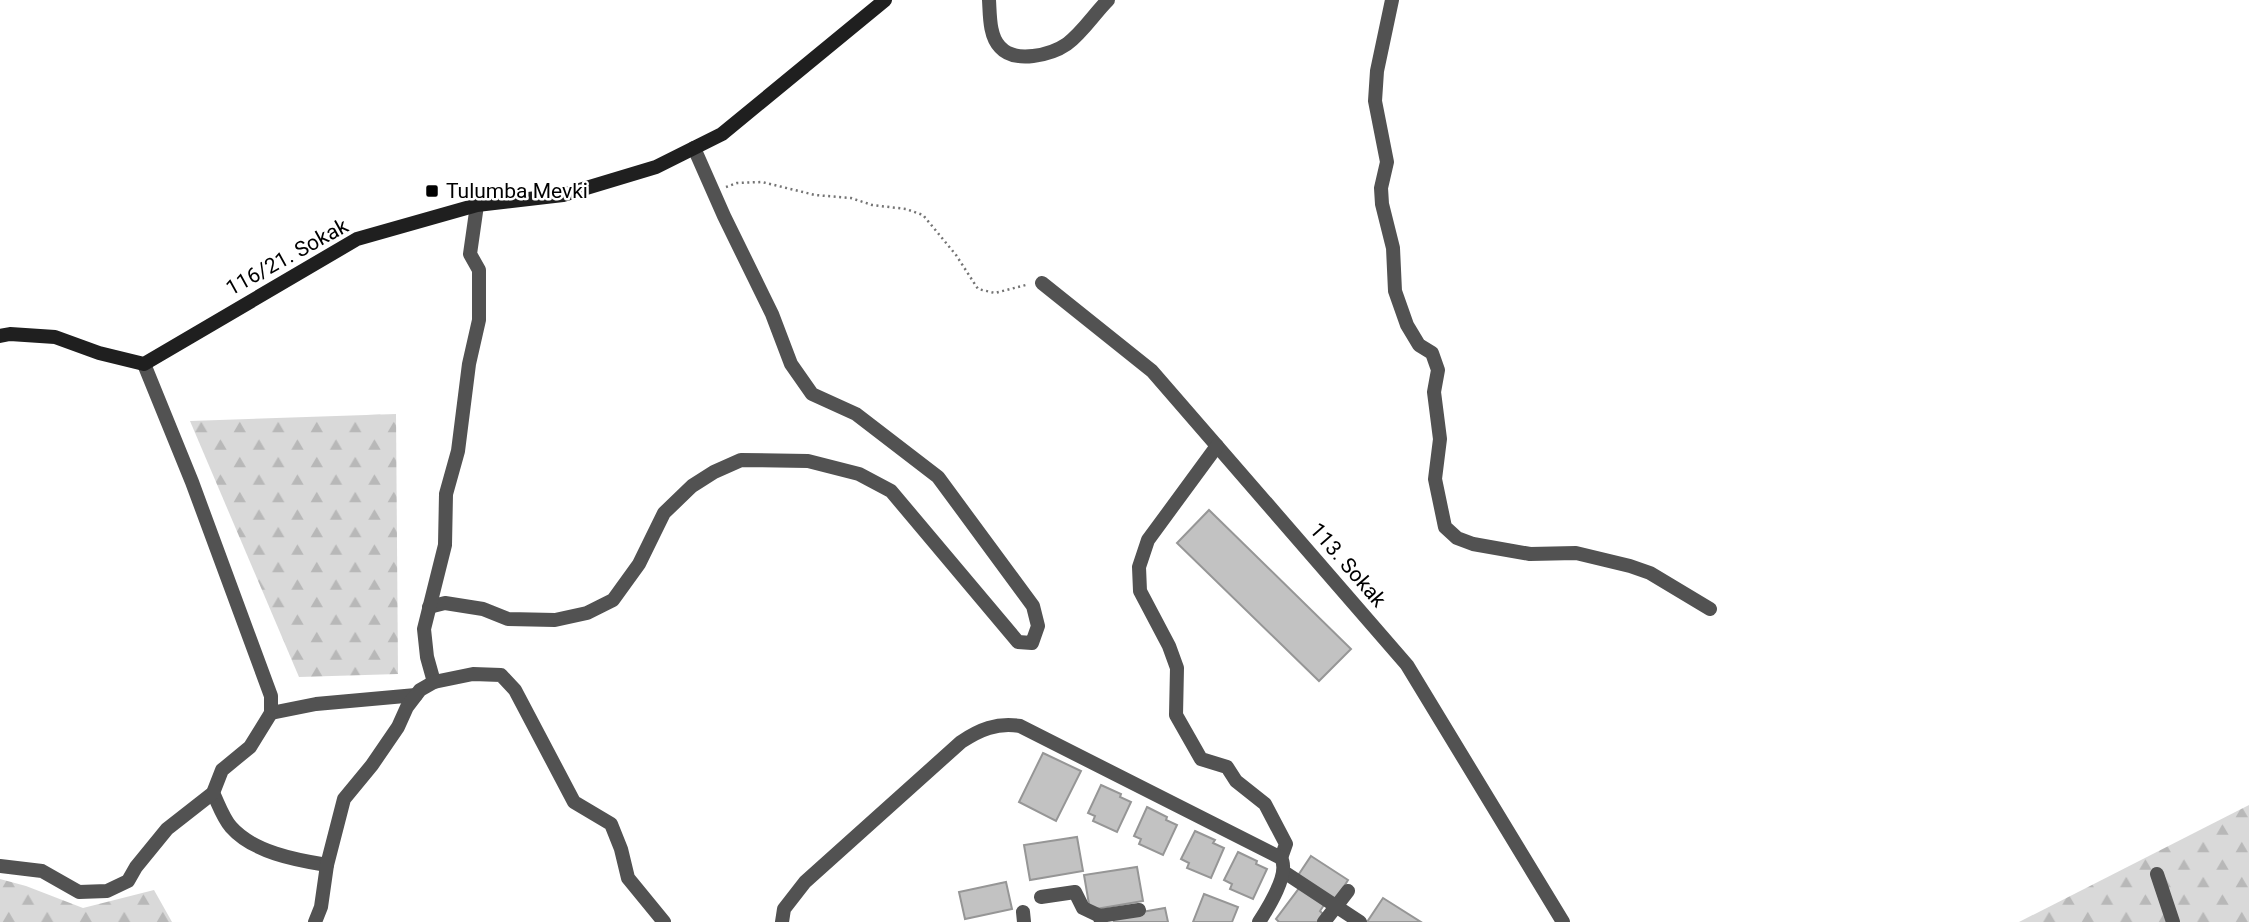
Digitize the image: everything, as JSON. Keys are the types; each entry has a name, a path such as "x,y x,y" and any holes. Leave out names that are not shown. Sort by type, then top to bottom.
{"street":[{"name":"116/21. Sokak","path":"144,364 357,239 478,205 564,195 656,167 722,134 885,0"},
{"path":"989,0 993,35 1000,48 1012,54 1028,56 1051,52 1068,43 1108,0"},
{"path":"1392,0 1377,71 1375,101 1387,162 1381,188 1382,204 1393,248 1395,291 1408,325 1419,345 1432,353 1438,370 1434,392 1440,439 1435,480 1445,527 1457,538 1473,544 1530,554 1576,553 1630,566 1650,573 1710,609"},
{"path":"429,607 445,603 483,609 508,619 555,620 587,613 613,600 639,564 664,513 692,486 715,471 741,460 808,461 859,474 891,491 1018,642 1032,643 1038,626 1033,606 938,477 856,414 812,394 791,364 772,314 694,148"},
{"path":"434,682 427,657 424,629 445,545 446,494 458,452 469,364 480,320 479,270 470,254 478,205"},
{"name":"113. Sokak","path":"1042,283 1152,371 1407,665 1563,922"},
{"path":"0,336 10,334 55,337 99,353 144,364 192,482 271,696 271,713 250,747 222,770 213,793 167,830 136,867 128,881 107,891 79,892 43,871 0,866"},
{"path":"1217,446 1148,540 1139,567 1140,591 1169,646 1177,668 1176,715 1201,759 1227,768 1236,781 1265,804 1286,844 1283,865 1266,920"},
{"path":"315,922 321,906 327,865 344,799 398,727 420,690 434,682 473,674 501,675 515,690 574,802 611,824 628,878 664,922"},
{"path":"271,713 316,704 416,695"},
{"path":"782,922 784,909 804,882 961,742 987,728 1007,724 1020,726 1283,865 1360,922"},
{"path":"213,793 230,826 256,845 300,861 327,865"},
{"path":"2157,874 2173,922"},
{"path":"1324,922 1348,891"},
{"path":"1041,897 1076,892 1083,908 1100,919 1139,909"}],"path":[{"path":"714,193 737,183 762,182 815,195 851,198 872,205 906,209 923,215 956,255 978,289 995,293 1042,283"}],"green space":[{"path":"396,414 398,674 299,677 190,421"},
{"path":"2249,805 2249,922 2019,922"},
{"path":"0,879 83,908 154,890 172,922 0,922"}],"building":[{"path":"1209,510 1351,649 1319,681 1177,543"},
{"path":"1043,753 1081,771 1056,821 1019,802"},
{"path":"1101,785 1131,802 1117,832 1093,821 1095,816 1088,813"},
{"path":"1147,807 1177,825 1163,855 1139,844 1141,839 1134,836"},
{"path":"1195,831 1215,840 1213,843 1224,848 1211,878 1187,868 1189,863 1181,859"},
{"path":"1077,837 1083,871 1030,880 1024,845"},
{"path":"1238,852 1267,869 1253,899 1230,889 1232,884 1224,880"},
{"path":"1311,856 1348,880 1335,901 1297,877"},
{"path":"1137,867 1143,901 1090,910 1084,875"},
{"path":"1006,882 1012,909 965,919 959,892"},
{"path":"1300,887 1324,905 1320,911 1323,914 1317,922 1279,922 1276,919"},
{"path":"1204,894 1238,907 1232,922 1193,922"},
{"path":"1383,898 1421,922 1367,922"},
{"path":"1165,908 1168,922 1114,922 1113,917"}],"place":[{"name":"Tulumba Mevki","path":"432,191"}]}
